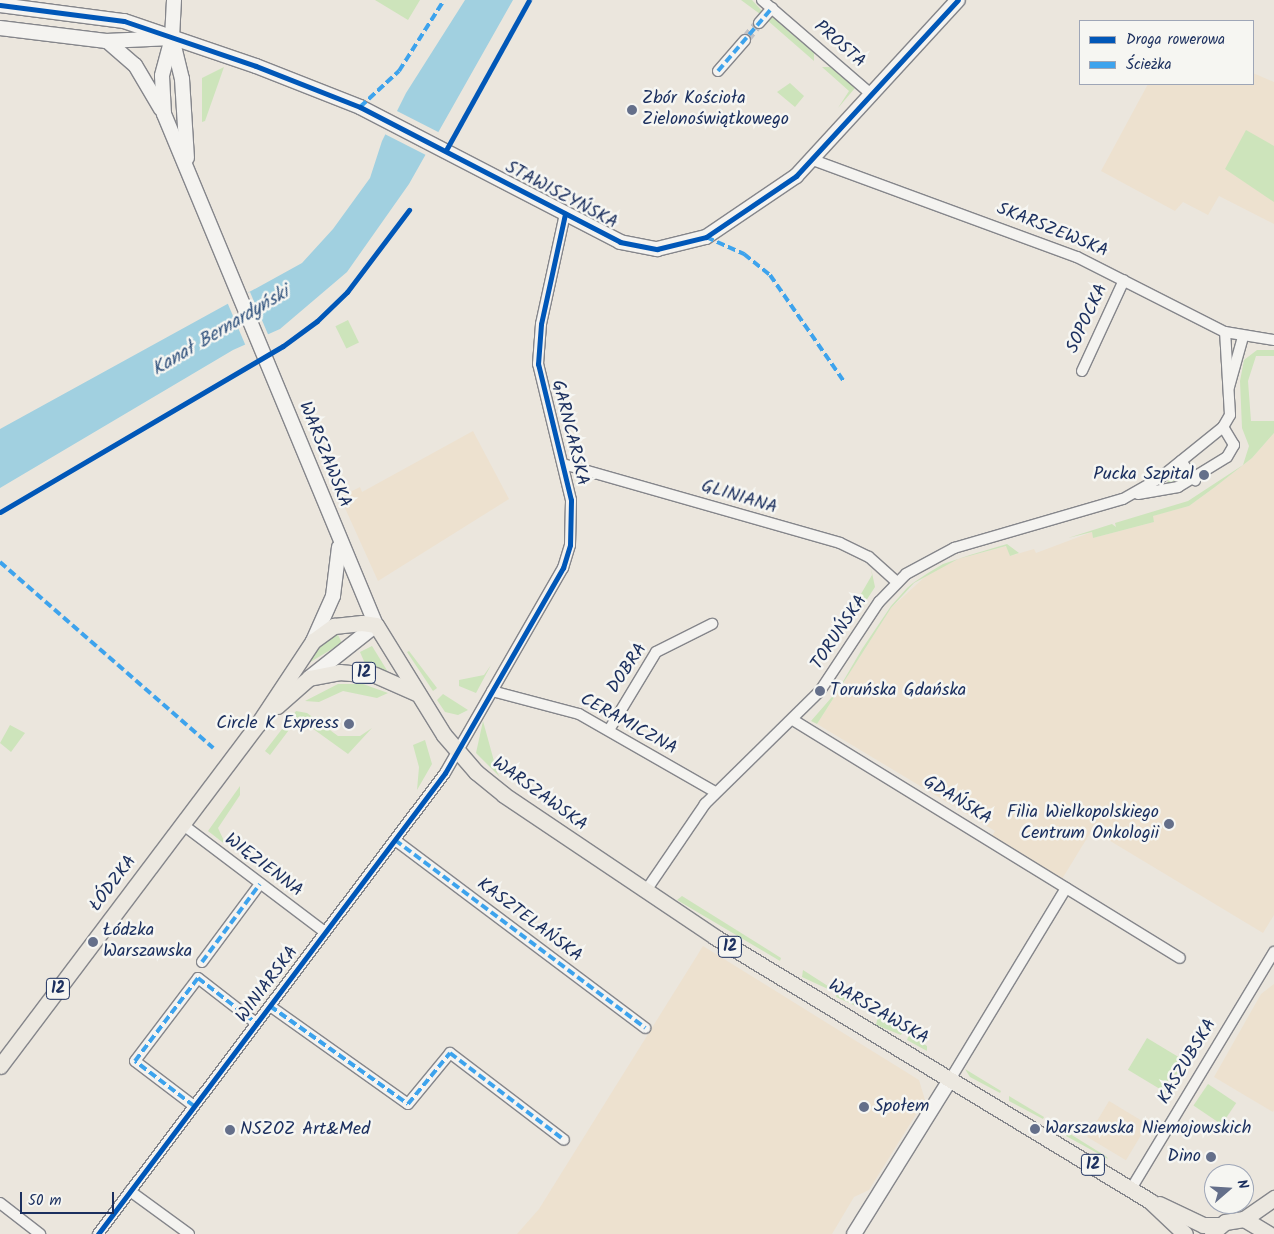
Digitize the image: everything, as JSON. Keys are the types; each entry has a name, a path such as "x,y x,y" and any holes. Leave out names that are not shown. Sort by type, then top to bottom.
{"main road":[{"name":"12","path":"313,641 341,624 376,625"},
{"name":"WARSZAWSKA","path":"376,625 416,692 457,752 504,795 645,892 1150,1201 1216,1230"},
{"name":"ŁÓDZKA","path":"0,1066 258,724 313,641"},
{"name":"12","path":"309,678 361,673 416,692"},
{"name":"ŁÓDZKA","path":"258,724 309,678"},
{"path":"1216,1230 1244,1219 1274,1198"},
{"name":"WARSZAWSKA","path":"1150,1201 1185,1234"},
{"path":"1244,1219 1269,1234"}],"street":[{"path":"0,28 106,41 172,38 174,0"},
{"name":"PROSTA","path":"762,0 872,95"},
{"name":"STAWISZYŃSKA","path":"0,5 124,21 256,66 370,112 565,214 632,246 684,246 731,222 813,160 958,0"},
{"path":"759,23 772,8"},
{"name":"WARSZAWSKA","path":"172,38 162,76 164,114 339,542 376,625"},
{"name":"WARSZAWSKA","path":"172,38 182,79 187,170"},
{"path":"718,70 745,40"},
{"path":"106,41 135,65 164,114"},
{"name":"SKARSZEWSKA","path":"813,160 1044,244 1124,280 1226,332 1243,337 1274,340"},
{"name":"GARNCARSKA","path":"457,752 563,568 572,522 562,464 541,385 538,351 565,214"},
{"name":"SOPOCKA","path":"1082,371 1124,280"},
{"path":"1181,461 1195,480 1233,452 1224,427 1230,415 1226,332"},
{"path":"1228,390 1243,337"},
{"name":"TORUŃSKA","path":"1133,494 1181,461 1224,427"},
{"name":"GLINIANA","path":"562,464 840,543 869,557 897,582"},
{"name":"TORUŃSKA","path":"645,892 716,792 793,720 820,691 897,582 954,548 1133,494 1195,480"},
{"path":"313,641 333,596 339,542"},
{"name":"DOBRA","path":"609,730 656,652 712,624"},
{"path":"309,678 376,625"},
{"name":"CERAMICZNA","path":"492,691 561,707 609,730 716,792"},
{"name":"GDAŃSKA","path":"793,720 1180,958"},
{"name":"WINIARSKA","path":"98,1234 395,840 457,752"},
{"name":"WIĘZIENNA","path":"182,824 325,932"},
{"name":"KASZTELAŃSKA","path":"395,840 645,1028"},
{"path":"202,962 260,884"},
{"path":"854,1234 1066,888"},
{"name":"KASZUBSKA","path":"1131,1189 1274,952"},
{"path":"194,1106 135,1061 198,978 256,1023"},
{"path":"270,1006 408,1104 450,1053 564,1140"},
{"path":"130,1191 188,1234"},
{"path":"0,1203 40,1234"}],"shaded area":[{"path":"1254,73 1274,82 1274,224 1219,196 1208,215 1183,202 1175,211 1101,171 1147,85 1254,85"},
{"path":"473,431 509,499 378,581 340,497 360,487 362,492"},
{"path":"1274,433 1274,915 1263,933 1092,830 1062,879 992,836 995,831 817,724 891,608 928,574 958,559 1007,546 1010,556 1034,549 1036,553 1092,532 1093,538 1154,522 1152,516 1189,506 1215,487 1252,458"},
{"path":"703,946 919,1080 925,1100 869,1190 854,1197 832,1234 517,1234 539,1209"},
{"path":"1274,984 1273,1112 1214,1077 1261,994"},
{"path":"1109,1101 1148,1124 1126,1160 1087,1137"}],"green space":[{"path":"375,0 420,0 408,20"},
{"path":"741,0 752,0 763,12 760,14"},
{"path":"771,16 814,53 814,61 767,20"},
{"path":"224,67 205,121 202,122 202,78"},
{"path":"822,67 830,67 855,88 838,108 849,91"},
{"path":"790,83 804,96 795,107 777,92"},
{"path":"1246,130 1274,146 1274,202 1225,169"},
{"path":"348,320 359,342 346,349 335,326"},
{"path":"1257,350 1274,350 1274,356 1256,356 1248,381 1251,421 1274,421 1274,433 1252,458 1215,487 1189,506 1153,516 1154,522 1093,538 1092,532 1068,538 1112,524 1116,527 1115,523 1188,501 1243,465 1249,446 1242,428 1240,381 1244,360"},
{"path":"1180,471 1185,478 1167,483 1168,481"},
{"path":"1007,544 1019,553 1010,556 1006,546 958,559"},
{"path":"958,559 914,583 891,608 817,724 811,721 838,690 862,649 891,606 907,588 913,583 928,573 943,564"},
{"path":"871,568 875,587 860,610 854,606 872,575"},
{"path":"851,611 856,614 847,629 842,626"},
{"path":"336,631 342,643 307,664 317,646"},
{"path":"372,646 388,673 367,668 360,652"},
{"path":"409,651 437,688 433,691 407,652"},
{"path":"491,665 476,693 459,686 459,680 484,675"},
{"path":"338,684 363,684 388,693 377,698 343,691 319,702 305,701"},
{"path":"443,694 468,710 458,715 445,712 437,700"},
{"path":"296,711 307,713 338,736 360,736 372,728 348,754 298,718 270,755 265,751"},
{"path":"483,721 497,772 500,777 476,753"},
{"path":"10,725 25,733 11,752 0,743"},
{"path":"425,740 432,764 417,790 419,767 413,745"},
{"path":"240,786 240,795 218,828 226,845 208,831"},
{"path":"682,896 781,958 780,961 677,900"},
{"path":"803,970 831,988 830,990 802,977"},
{"path":"837,992 858,1004 856,1006 836,997"},
{"path":"878,1016 903,1031 901,1035 876,1025"},
{"path":"909,1035 927,1046 927,1051 907,1040"},
{"path":"1147,1038 1186,1061 1167,1093 1128,1070"},
{"path":"965,1069 1001,1091 1000,1093 970,1077"},
{"path":"1208,1084 1236,1103 1222,1125 1193,1106"},
{"path":"1009,1096 1044,1117 1043,1119 1009,1101"},
{"path":"1067,1132 1107,1157 1108,1159 1066,1136"}],"water":[{"name":"Kanał Bernardyński","path":"465,0 513,0 409,184 347,272 280,329 233,350 0,488 0,429 302,263 333,229 370,178 382,141 406,93"}],"pier":[{"path":"395,110 439,132 427,155 383,133"},
{"path":"250,292 269,337 246,347 227,302"}],"tunnel":[{"path":"745,40 759,23"}],"marked path":[{"path":"360,107 399,71 444,0"},
{"path":"718,71 772,8"},
{"path":"706,237 744,254 770,275 845,383"},
{"path":"0,562 213,748"},
{"path":"395,840 645,1028"},
{"path":"202,962 260,884"},
{"path":"194,1106 135,1061 198,978 256,1023"},
{"path":"270,1006 408,1104 450,1053 564,1140"}],"cycle path":[{"path":"446,150 529,0"},
{"path":"0,5 124,21 256,66 360,107 620,242 657,249 706,237 796,176 958,0"},
{"path":"0,512 283,346 317,321 347,292 409,210"},
{"path":"98,1234 445,773 563,568 570,545 571,500 538,364 541,324 565,214"}],"place":[{"name":"Zbór Kościoła Zielonoświątkowego","path":"632,110"},
{"name":"Pucka Szpital","path":"1204,475"},
{"name":"Toruńska Gdańska","path":"820,691"},
{"name":"Circle K Express","path":"349,724"},
{"name":"Filia Wielkopolskiego Centrum Onkologii","path":"1169,824"},
{"name":"Łódzka Warszawska","path":"93,942"},
{"name":"Społem","path":"864,1107"},
{"name":"Warszawska Niemojowskich","path":"1035,1129"},
{"name":"NSZOZ Art&Med","path":"230,1130"},
{"name":"Dino","path":"1211,1157"}]}
